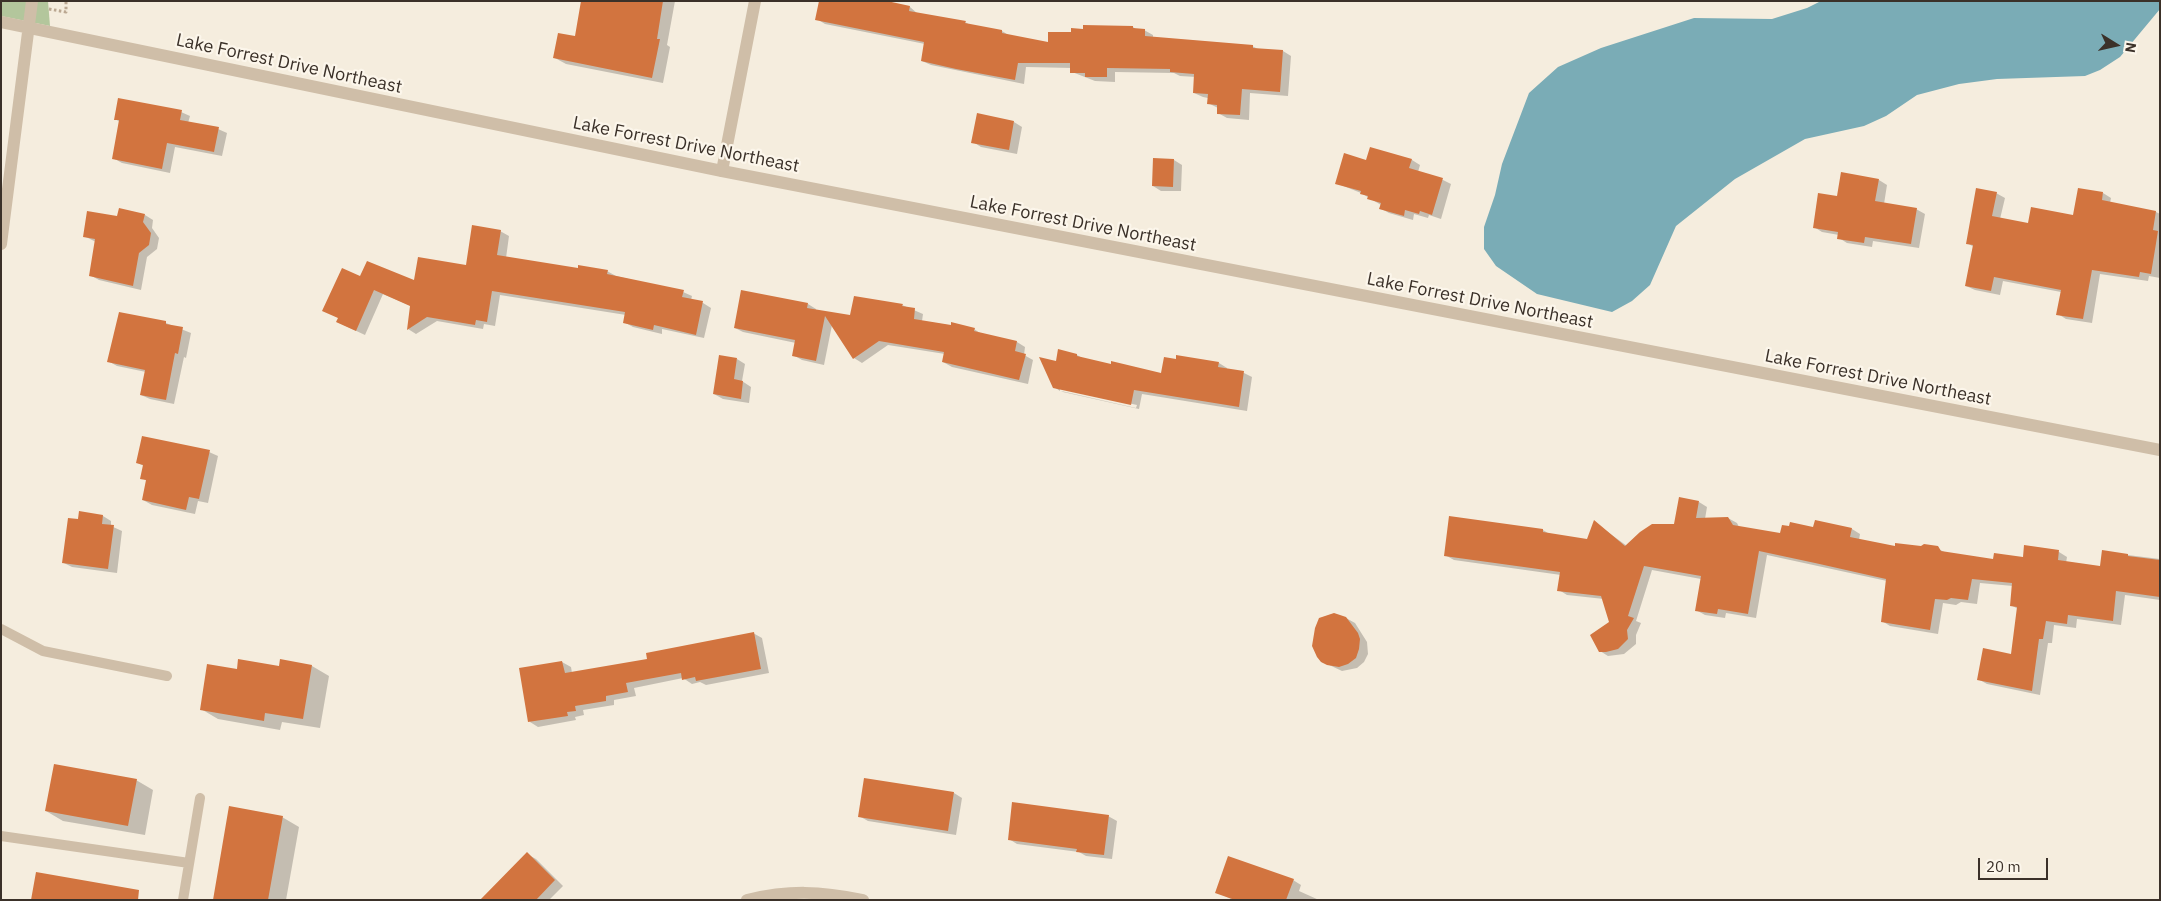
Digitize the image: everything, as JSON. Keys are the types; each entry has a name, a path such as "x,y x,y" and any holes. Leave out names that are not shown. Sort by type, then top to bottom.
{"street":[{"path":"1,244 32,1"},
{"path":"722,171 755,1"},
{"name":"Lake Forrest Drive Northeast","path":"1,22 722,171 2160,450"},
{"path":"747,900 777,893 806,892 836,894 863,900"}],"lane":[{"path":"1,629 43,651 167,676"},
{"path":"183,900 200,798"},
{"path":"1,836 189,863"}],"green space":[{"path":"1,1 48,1 50,26 1,16"}],"water":[{"path":"1821,1 2160,1 2160,9 2120,57 2100,70 2085,76 1997,79 1959,84 1917,95 1886,116 1864,126 1805,139 1735,179 1676,226 1650,285 1632,301 1612,312 1537,294 1496,266 1484,249 1484,227 1495,195 1502,164 1529,93 1558,67 1601,48 1694,18 1772,19 1807,8"}],"building":[{"path":"581,1 663,1 657,39 660,39 652,78 553,58 558,33 575,36"},
{"path":"819,1 887,1 910,6 909,11 966,21 965,23 1002,30 1002,33 1048,42 1048,32 1071,32 1071,28 1083,29 1083,25 1133,26 1133,28 1145,29 1145,36 1253,45 1253,48 1283,50 1280,92 1242,89 1240,115 1217,114 1217,105 1207,104 1208,94 1193,93 1194,74 1170,72 1170,69 1107,68 1107,77 1085,77 1085,73 1070,73 1070,63 1018,63 1015,80 956,69 921,61 924,42 815,20"},
{"path":"118,98 182,110 180,120 219,127 214,152 167,143 162,169 112,159 119,120 114,120"},
{"path":"977,113 1014,121 1009,150 971,143"},
{"path":"1370,147 1412,159 1409,168 1443,178 1432,215 1420,211 1419,214 1405,210 1404,216 1379,209 1381,203 1367,199 1368,196 1360,194 1361,191 1335,184 1344,153 1366,160"},
{"path":"1153,158 1174,159 1173,187 1152,186"},
{"path":"1841,172 1879,179 1875,201 1917,208 1911,244 1865,237 1864,243 1837,239 1838,232 1813,228 1818,193 1837,196"},
{"path":"1976,188 1997,192 1992,216 2028,223 2031,207 2073,215 2078,188 2103,192 2102,200 2156,211 2153,230 2158,231 2151,274 2140,272 2139,277 2092,270 2083,319 2056,315 2061,290 1994,277 1991,291 1965,286 1973,245 1966,244"},
{"path":"119,208 145,214 143,222 151,233 149,245 139,253 133,286 89,276 95,239 83,237 87,211 117,216"},
{"path":"472,225 501,230 497,255 578,268 578,265 608,270 607,274 684,290 682,297 703,301 696,335 654,325 653,330 623,323 625,312 492,291 487,322 476,320 475,325 427,317 407,330 410,306 374,290 356,331 336,322 338,318 322,311 342,268 360,276 367,261 414,280 418,257 466,265"},
{"path":"741,290 808,303 807,308 850,315 854,296 903,304 902,306 915,308 914,319 951,325 951,322 975,328 974,331 1017,341 1015,351 1026,354 1019,380 942,362 944,352 879,341 853,359 825,316 816,361 792,356 795,340 734,328"},
{"path":"119,312 166,321 166,324 183,327 178,354 175,353 166,400 140,395 145,370 107,362"},
{"path":"1058,349 1077,354 1077,356 1111,364 1111,361 1161,373 1164,357 1176,359 1176,355 1219,362 1218,367 1244,371 1239,407 1134,390 1131,405 1053,388 1039,357 1056,361"},
{"path":"719,355 737,358 734,379 743,381 741,399 713,394"},
{"path":"142,436 210,450 199,499 189,497 186,510 142,500 146,480 140,479 143,465 136,463"},
{"path":"1679,497 1699,501 1696,518 1728,517 1733,525 1780,533 1782,525 1789,526 1790,522 1813,527 1815,520 1852,528 1850,537 1895,546 1895,543 1938,546 1941,551 1993,559 1994,553 2023,557 2024,545 2059,550 2058,560 2100,566 2102,550 2160,560 2160,597 2116,591 2113,621 2068,615 2067,624 2046,621 2043,639 2039,639 2032,691 1977,680 1983,648 2011,654 2017,607 2010,606 2012,583 1972,579 1968,600 1935,599 1930,630 1881,622 1886,579 1815,563 1759,551 1748,614 1718,609 1717,614 1695,611 1701,576 1644,566 1628,616 1634,618 1627,630 1628,639 1618,649 1599,652 1590,635 1609,622 1601,596 1557,591 1560,572 1444,556 1449,516 1543,529 1543,532 1587,539 1594,520 1625,546 1652,524 1674,524"},
{"path":"79,511 103,515 102,524 114,525 108,569 62,563 68,518 78,519"},
{"path":"1334,613 1346,617 1358,633 1360,639 1356,658 1348,664 1339,667 1321,662 1312,646 1319,618"},
{"path":"754,632 761,669 696,681 695,677 682,680 681,673 626,683 628,692 606,696 606,701 575,706 576,711 567,712 568,716 528,722 519,668 562,661 565,673 647,659 646,653"},
{"path":"238,659 279,666 280,659 312,665 303,719 265,713 264,721 200,710 207,664 237,669"},
{"path":"54,764 137,779 128,826 45,811"},
{"path":"864,778 954,792 948,831 858,817"},
{"path":"1012,802 1109,815 1104,855 1076,852 1077,849 1008,840"},
{"path":"229,806 283,816 268,900 213,900"},
{"path":"527,852 555,880 536,900 480,900"},
{"path":"1228,856 1294,879 1286,900 1235,900 1215,893"},
{"path":"36,872 139,890 138,900 31,900"}]}
